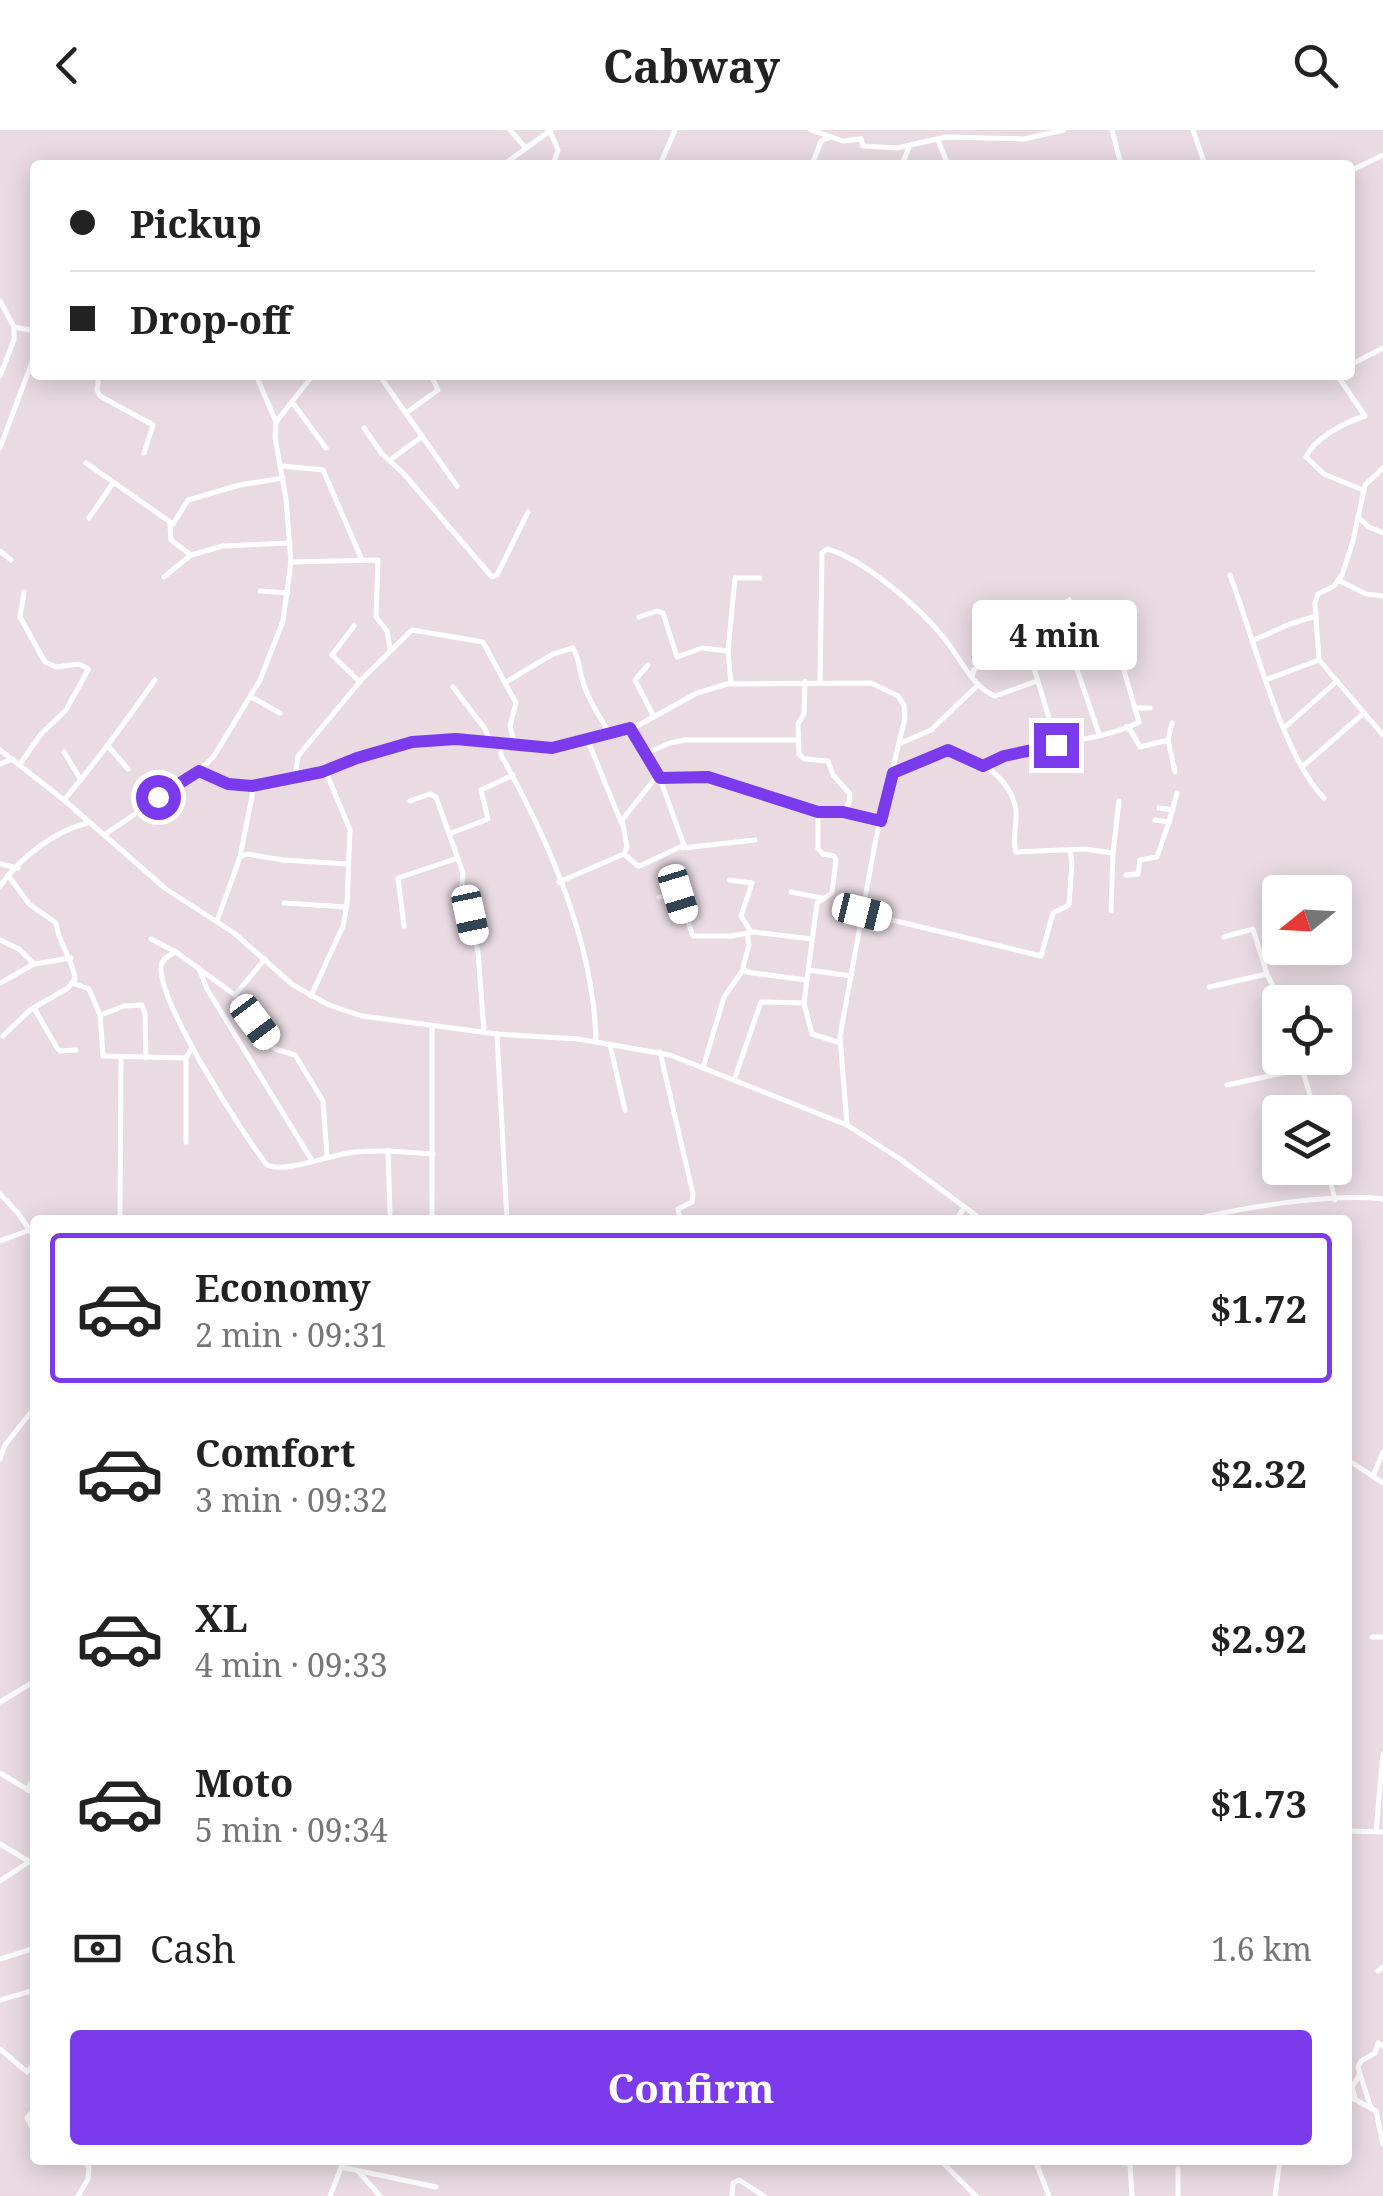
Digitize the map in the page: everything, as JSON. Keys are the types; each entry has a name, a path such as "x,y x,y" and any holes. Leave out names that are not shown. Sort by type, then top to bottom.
{"street":[{"path":"510,130 526,148"},
{"path":"510,160 550,130 558,150 555,160"},
{"path":"662,160 674,130"},
{"path":"811,130 843,141 861,139"},
{"path":"862,130 863,146 870,148 909,147 938,140 945,134 1024,139 1064,130"},
{"path":"1112,130 1120,160"},
{"path":"1193,130 1203,160"},
{"path":"814,160 821,141 830,137"},
{"path":"938,140 946,160"},
{"path":"904,160 909,147"},
{"path":"1355,170 1379,159"},
{"path":"0,301 14,327 14,340 0,375"},
{"path":"14,327 30,330"},
{"path":"1355,362 1383,348"},
{"path":"0,448 30,367"},
{"path":"99,380 100,396 153,425 144,453"},
{"path":"104,835 199,771 230,734 251,697 283,621 290,543 276,422 258,380"},
{"path":"276,422 309,380"},
{"path":"383,380 457,486"},
{"path":"406,412 438,390 433,380"},
{"path":"1340,380 1365,416 1328,435 1309,450 1306,458 1324,474 1363,490"},
{"path":"292,402 326,448"},
{"path":"364,428 492,577 496,576 528,512"},
{"path":"390,460 421,437"},
{"path":"86,464 170,523"},
{"path":"282,466 323,470 362,560"},
{"path":"1383,468 1363,490 1354,541 1338,580 1318,594 1316,616 1319,660 1383,735"},
{"path":"170,523 177,520 188,500 283,478"},
{"path":"89,518 113,482"},
{"path":"1358,517 1368,528 1383,534"},
{"path":"170,523 171,540 191,555"},
{"path":"164,577 191,555 223,546 290,543"},
{"path":"820,681 822,557 826,549 844,556 918,608 978,686 995,696 1038,681"},
{"path":"0,551 11,560"},
{"path":"291,562 380,562 376,617 387,632 390,650"},
{"path":"1230,576 1284,728 1312,786 1324,798"},
{"path":"732,684 728,651 735,578 760,578"},
{"path":"1338,580 1366,594 1383,596"},
{"path":"260,591 288,592"},
{"path":"20,764 41,734 66,710 88,669 79,664 56,667 45,662 20,617 24,592"},
{"path":"972,676 974,670 1069,600"},
{"path":"639,617 657,610 663,613 677,657 702,648 728,651"},
{"path":"1055,610 1060,615 1099,734"},
{"path":"1254,640 1316,616"},
{"path":"354,626 332,655 360,682"},
{"path":"295,778 298,756 360,682 412,630 477,639 488,647 516,703 510,726 514,743"},
{"path":"1025,633 1052,728 1050,748"},
{"path":"506,682 554,654 573,648 590,701 610,734"},
{"path":"983,766 1013,754 1050,748 1139,722 1119,656 1078,668"},
{"path":"1268,679 1319,660"},
{"path":"648,665 634,680 654,717"},
{"path":"64,800 110,747 117,728 155,680"},
{"path":"806,681 804,714 798,721 800,756 828,761 832,775 850,794 843,812"},
{"path":"1284,728 1337,682"},
{"path":"199,771 228,784 254,786 326,771 412,742 456,739 552,748 630,728 705,689 732,684 871,683 898,696 906,712 862,912 840,1043 847,1124"},
{"path":"899,745 931,730 978,686"},
{"path":"453,687 491,743"},
{"path":"251,697 280,713"},
{"path":"1137,708 1150,708"},
{"path":"1302,767 1364,713"},
{"path":"1172,723 1168,740 1175,772"},
{"path":"630,728 658,779 683,848"},
{"path":"1126,728 1140,747 1168,740"},
{"path":"588,740 621,822 627,852 636,864 683,848 755,840"},
{"path":"646,754 685,740 797,740"},
{"path":"502,746 500,752 534,816 591,978 596,1042"},
{"path":"110,747 128,769"},
{"path":"0,750 166,889 217,921 311,996 362,1016 660,1052 847,1124 974,1215"},
{"path":"893,773 946,750 983,766 1001,778 1012,794 1016,852 1113,853"},
{"path":"64,752 81,780"},
{"path":"0,764 14,759"},
{"path":"311,996 344,926 346,907 350,828 326,771"},
{"path":"450,834 488,819 482,790 513,775"},
{"path":"621,822 658,779 708,777 818,812 843,812 881,821"},
{"path":"217,921 243,854 254,786"},
{"path":"1126,876 1138,874 1140,860 1158,857 1176,793"},
{"path":"410,801 433,795 458,858 478,952 484,1032"},
{"path":"1112,911 1119,801"},
{"path":"1159,808 1173,810"},
{"path":"818,812 818,849 836,860 832,893 817,903 804,1003 812,1034 840,1043"},
{"path":"1155,820 1170,822"},
{"path":"0,886 53,836 87,823"},
{"path":"862,912 1042,956 1054,912 1068,905 1072,864 1068,850"},
{"path":"559,882 627,852"},
{"path":"243,854 348,864"},
{"path":"404,926 398,878 458,858"},
{"path":"0,864 18,868"},
{"path":"3,1036 34,1008 73,983 75,974 56,923 29,904 8,875"},
{"path":"703,1068 724,998 743,970 749,945 749,933 741,916 752,883 729,880"},
{"path":"659,897 677,892 692,936 749,933 812,938"},
{"path":"790,892 822,898"},
{"path":"284,903 346,907"},
{"path":"1224,937 1253,929 1272,985"},
{"path":"151,939 198,966 234,995 275,1049 295,1055 319,1090 327,1157"},
{"path":"0,940 19,949 34,964"},
{"path":"176,952 161,967 171,1004 192,1046 267,1165 274,1169 297,1167 311,1159 354,1152 433,1154"},
{"path":"0,982 34,964 71,958"},
{"path":"234,995 266,958"},
{"path":"198,966 207,990 311,1159"},
{"path":"743,970 806,980"},
{"path":"808,970 851,976"},
{"path":"1210,988 1267,974"},
{"path":"73,983 89,989 100,1015 102,1056 186,1058"},
{"path":"734,1080 761,1002 804,1003"},
{"path":"100,1015 124,1006 142,1005 146,1058"},
{"path":"34,1008 57,1048 76,1050"},
{"path":"432,1026 432,1215"},
{"path":"497,1034 506,1215"},
{"path":"610,1045 626,1110"},
{"path":"186,1142 186,1058 192,1046"},
{"path":"660,1052 693,1194 692,1202 678,1209 679,1215"},
{"path":"120,1215 121,1058"},
{"path":"1227,1085 1274,1075"},
{"path":"388,1151 390,1213"},
{"path":"1331,1185 1335,1200"},
{"path":"0,1194 30,1230 0,1241"},
{"path":"1228,1215 1335,1200 1383,1199"},
{"path":"959,1215 964,1208"},
{"path":"0,1459 30,1414"},
{"path":"1373,1476 1383,1452"},
{"path":"1352,1463 1383,1483"},
{"path":"1372,1637 1383,1637"},
{"path":"0,1702 30,1685"},
{"path":"1352,1831 1380,1832 1383,1754"},
{"path":"0,1773 28,1790 30,1786"},
{"path":"0,1844 30,1863"},
{"path":"0,1880 30,1865"},
{"path":"0,1959 30,1950"},
{"path":"0,2000 30,1991"},
{"path":"1371,2108 1358,2067 1375,2053 1378,2043 1383,2046"},
{"path":"0,2049 27,2072 30,2069"},
{"path":"1352,2087 1360,2074"},
{"path":"1352,2100 1376,2111 1383,2144"},
{"path":"78,2196 90,2174 87,2165"},
{"path":"330,2196 343,2165"},
{"path":"346,2165 436,2186"},
{"path":"945,2165 976,2196"},
{"path":"1038,2165 1049,2196"},
{"path":"1130,2165 1132,2196"},
{"path":"1275,2196 1278,2165"},
{"path":"1178,2168 1178,2196"},
{"path":"358,2170 380,2196"},
{"path":"732,2196 733,2183 740,2180 764,2196"}],"route":[{"path":"158,797 199,771 228,784 252,786 322,772 412,742 456,739 552,748 630,728 660,778 708,777 818,812 843,812 881,821 893,773 936,753 956,752 983,766 1004,756 1056,745"}]}
